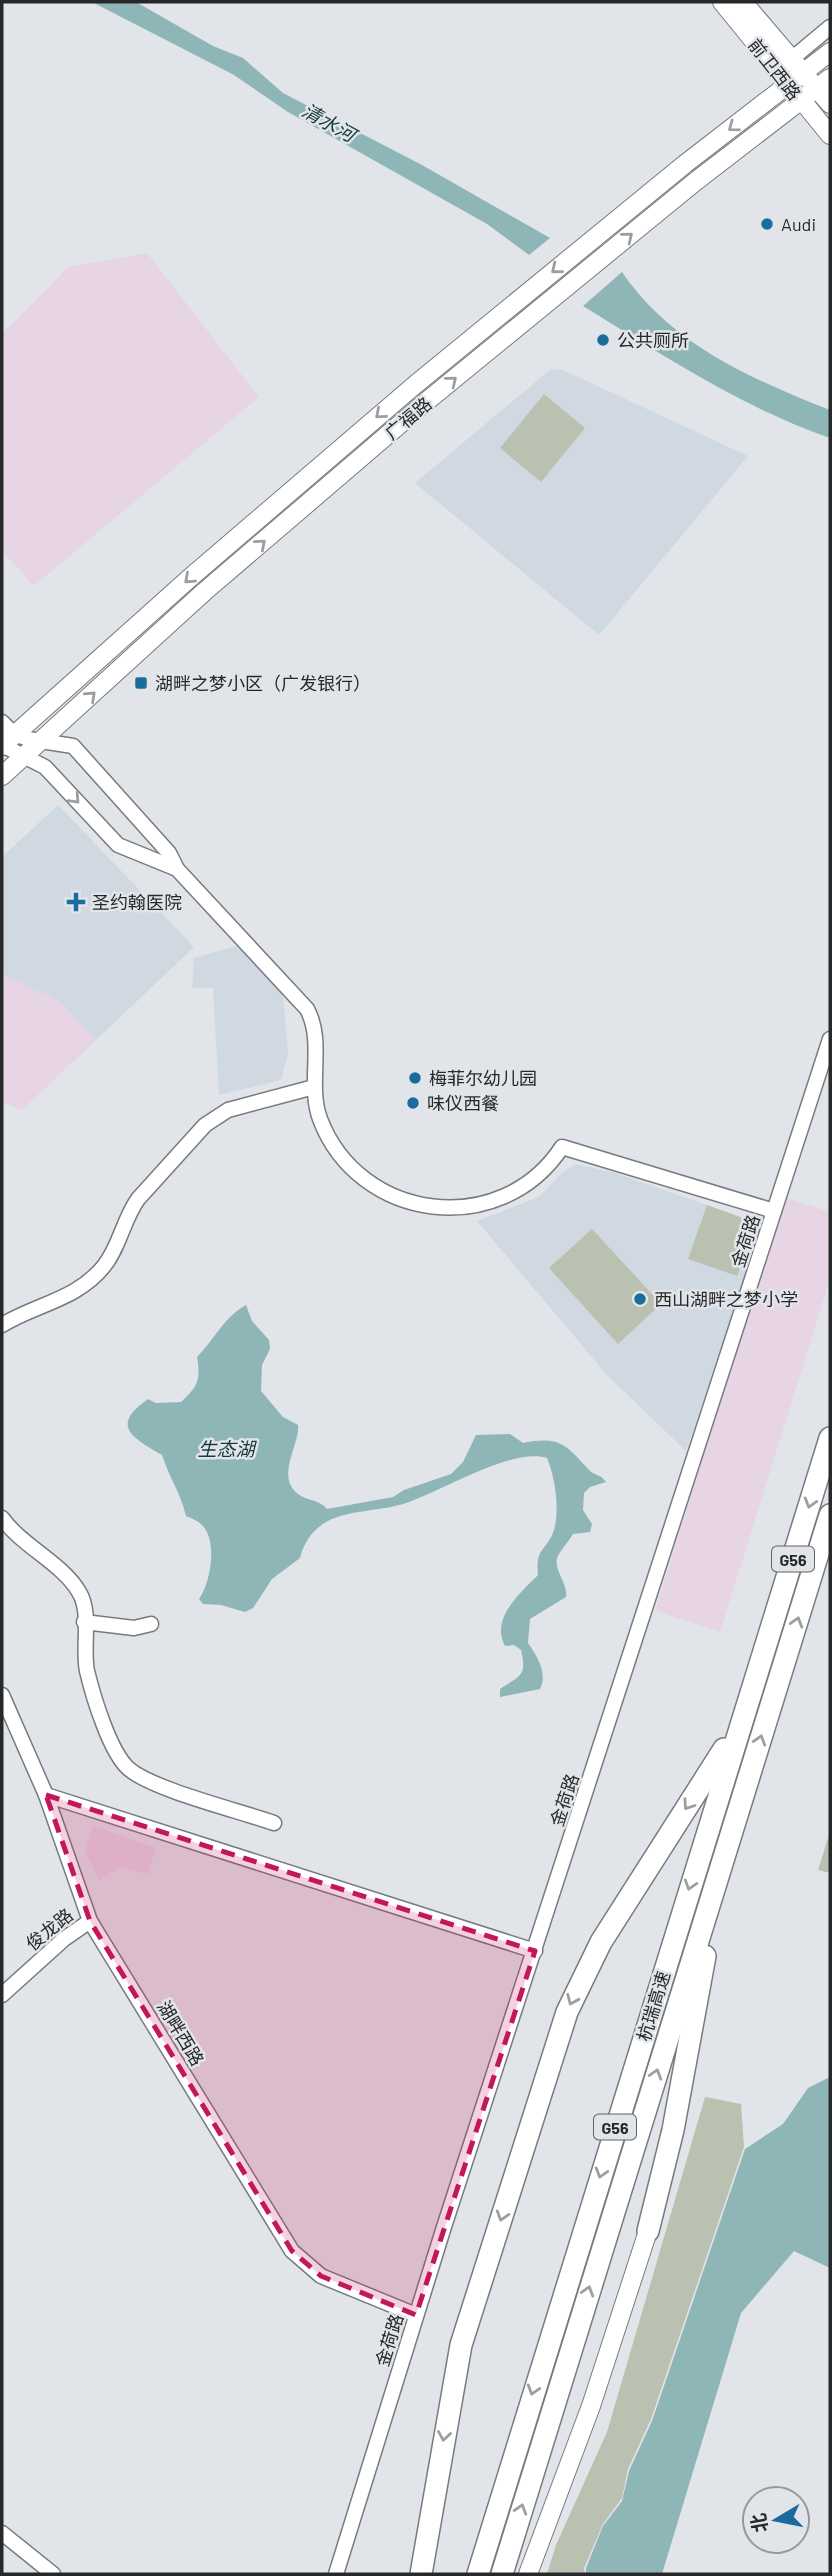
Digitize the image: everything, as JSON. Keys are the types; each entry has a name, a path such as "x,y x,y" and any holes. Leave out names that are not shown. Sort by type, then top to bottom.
{"highway":[{"name":"杭瑞高速","path":"478,2574 830,1438"},
{"name":"杭瑞高速","path":"502,2574 830,1516"},
{"path":"421,2574 461,2345 567,2012 600,1942 722,1753 756,1676"},
{"path":"649,2231 673,2130 713,1911 738,1810"}],"main road":[{"name":"前卫西路","path":"722,2 800,102 830,135"},
{"name":"前卫西路","path":"743,2 804,73 824,84 830,104"},
{"name":"广福路","path":"4,738 416,384 685,164 830,52"},
{"name":"广福路","path":"2,776 204,592 418,409 696,181 824,84"},
{"path":"528,2574 591,2406 649,2231"}],"street":[{"path":"776,72 830,27"},
{"path":"4,738 73,746 169,853 177,869 307,1009 315,1032 314,1087 319,1116 342,1158 365,1181 387,1194 444,1210 499,1196 539,1172 562,1147 774,1211"},
{"path":"4,738 23,758 46,767 118,845 177,869"},
{"name":"金荷路","path":"336,2574 416,2315 830,1039"},
{"path":"2,1325 15,1317 69,1296 93,1279 112,1255 130,1211 138,1199 205,1125 228,1110 314,1087"},
{"path":"2,1518 27,1546 79,1591 88,1672 116,1753 129,1769 150,1781 274,1823"},
{"path":"84,1622 134,1628 151,1624"},
{"name":"湖畔西路","path":"2,1695 46,1795 90,1921 292,2251 321,2276 416,2315"},
{"path":"46,1795 535,1951"},
{"name":"俊龙路","path":"2,1995 64,1939 90,1921"},
{"path":"2,2533 53,2574"}],"highlighted area":[{"path":"46,1795 198,1844 535,1951 416,2315 321,2276 292,2251 90,1921"}],"shaded area":[{"path":"147,253 259,397 34,586 2,551 2,334 68,267"},
{"path":"551,369 563,370 748,456 599,635 415,483"},
{"name":"圣约翰医院","path":"58,805 194,947 96,1040 60,1001 2,974 2,857"},
{"path":"237,946 283,995 288,1054 281,1080 219,1095 213,988 192,988 194,958"},
{"path":"2,974 60,1001 96,1040 22,1110 2,1102"},
{"name":"西山湖畔之梦小学","path":"576,1164 615,1173 762,1224 686,1451 607,1375 477,1221 539,1197 563,1172"},
{"path":"784,1197 830,1212 830,1279 720,1632 655,1611"},
{"path":"93,1826 156,1848 148,1874 120,1867 99,1880 85,1852"}],"green space":[{"path":"544,394 585,428 541,482 500,448"},
{"path":"707,1205 756,1223 737,1276 688,1259"},
{"path":"592,1229 661,1304 618,1344 549,1268"},
{"path":"830,1832 830,1873 818,1870"},
{"path":"705,2097 741,2104 744,2147 651,2419 628,2469 622,2498 603,2524 584,2568 585,2574 547,2574 556,2545 607,2432"}],"water":[{"name":"清水河","path":"92,2 136,2 213,46 243,58 283,93 422,165 550,238 529,255 487,224 288,112 234,75"},
{"path":"622,272 664,320 689,339 742,372 830,410 830,438 734,396 583,306"},
{"name":"生态湖","path":"246,1305 252,1321 269,1340 270,1349 262,1365 261,1391 283,1417 298,1425 288,1470 291,1487 298,1494 320,1503 327,1509 393,1497 404,1490 451,1474 463,1462 476,1435 510,1434 523,1443 546,1441 561,1444 589,1470 604,1479 606,1482 590,1487 584,1493 583,1510 592,1524 590,1532 573,1534 557,1558 557,1568 566,1597 530,1619 528,1643 542,1671 540,1689 500,1697 500,1689 523,1670 521,1650 514,1645 505,1646 501,1626 509,1607 538,1575 538,1559 554,1530 556,1493 547,1458 532,1456 497,1464 406,1503 328,1521 310,1536 300,1558 272,1579 253,1608 245,1612 221,1605 203,1604 199,1599 211,1562 207,1531 200,1523 186,1516 162,1455 135,1437 128,1424 136,1408 148,1399 156,1403 181,1402 187,1396 195,1387 198,1377 197,1357 226,1322"},
{"path":"830,2077 830,2268 794,2251 741,2313 662,2574 586,2574 603,2526 622,2501 629,2471 652,2421 745,2149 783,2124 808,2088"}],"place":[{"name":"Audi","path":"767,224"},
{"name":"公共厕所","path":"603,340"},
{"name":"湖畔之梦小区（广发银行）","path":"141,683"},
{"name":"圣约翰医院","path":"76,902"},
{"name":"梅菲尔幼儿园","path":"415,1078"},
{"name":"味仪西餐","path":"413,1103"},
{"name":"西山湖畔之梦小学","path":"640,1299"}]}
